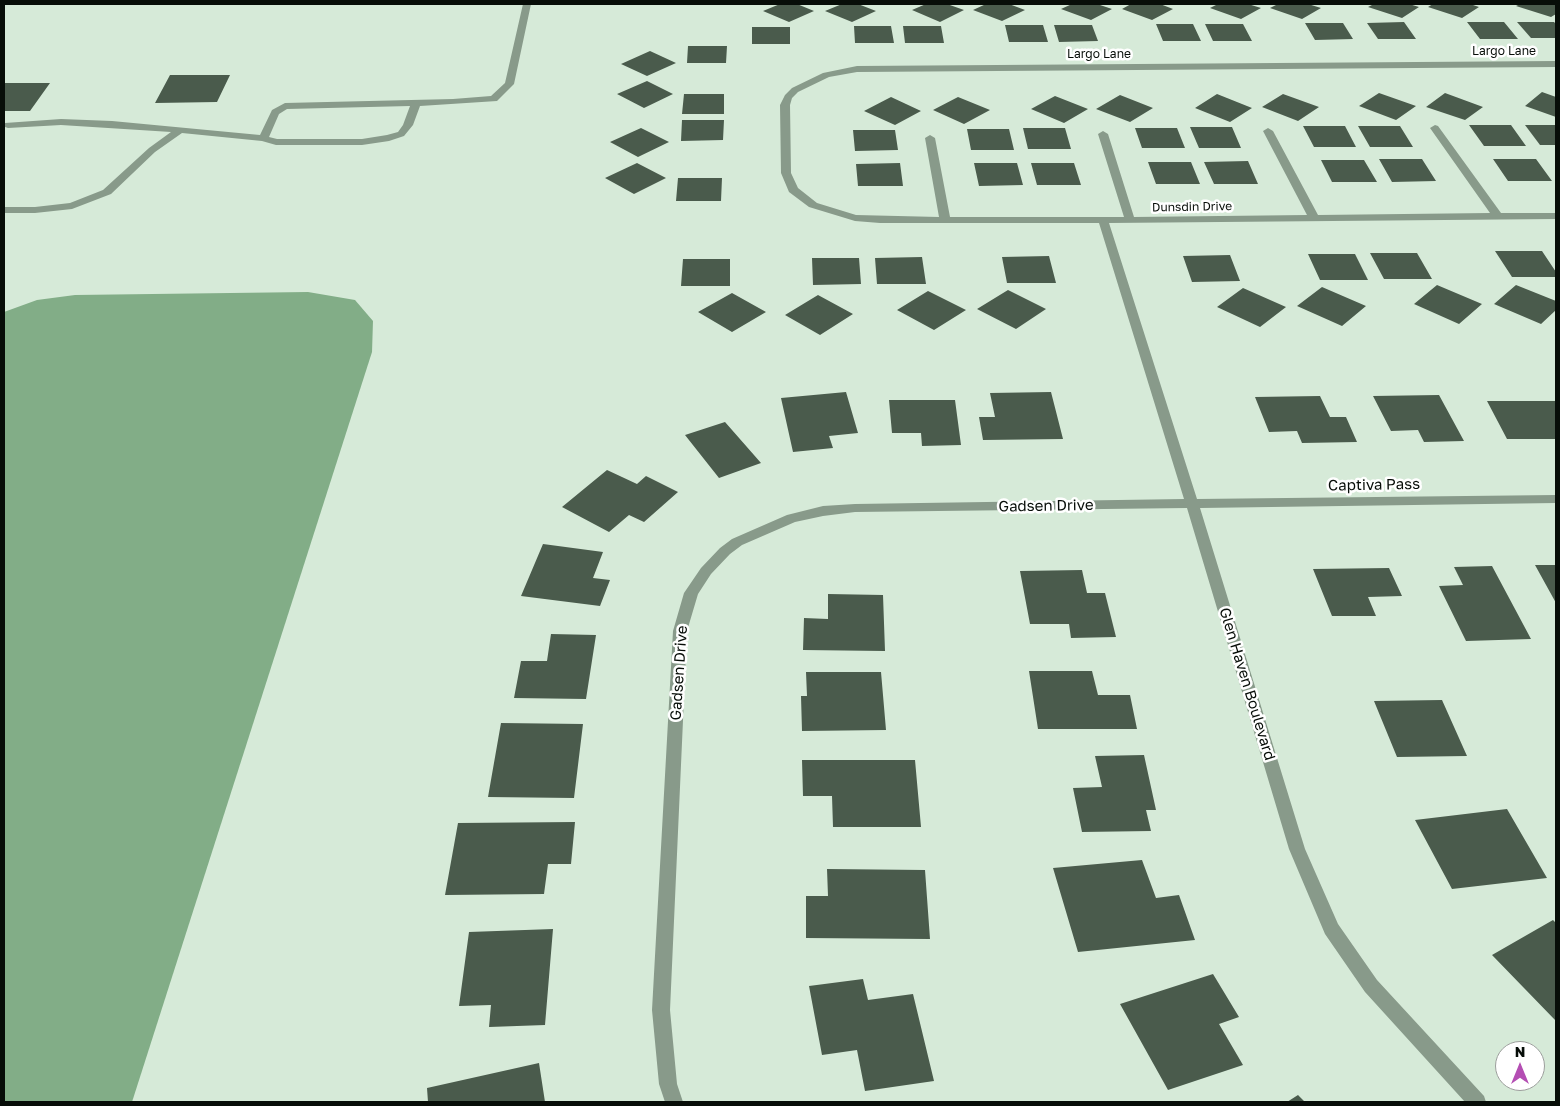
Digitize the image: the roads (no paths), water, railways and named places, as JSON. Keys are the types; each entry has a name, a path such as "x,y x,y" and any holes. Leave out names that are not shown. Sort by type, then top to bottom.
{"street":[{"path":"263,138 275,112 286,106 494,99 509,84 527,4"},
{"name":"Largo Lane","path":"830,211 800,197 788,181 785,105 788,97 804,84 841,71 894,68 1556,64"},
{"path":"8,124 60,122 182,129 263,138 276,142 362,142 389,138 400,134 408,124 416,103"},
{"path":"1435,128 1498,217"},
{"path":"4,210 35,210 72,206 106,192 152,150 182,129"},
{"path":"1268,131 1314,218"},
{"path":"1104,134 1130,220"},
{"path":"930,138 944,220"},
{"name":"Dunsdin Drive","path":"830,211 855,218 880,220 1556,216"},
{"name":"Glen Haven Boulevard","path":"1103,220 1192,504 1296,849 1332,929 1371,986 1477,1102"},
{"name":"Captiva Pass","path":"1192,504 1556,499"},
{"name":"Gadsen Drive","path":"674,1102 668,1084 661,1010 680,631 682,619 691,594 706,571 725,551 764,529 792,518 823,511 855,508 1192,504"}]}
